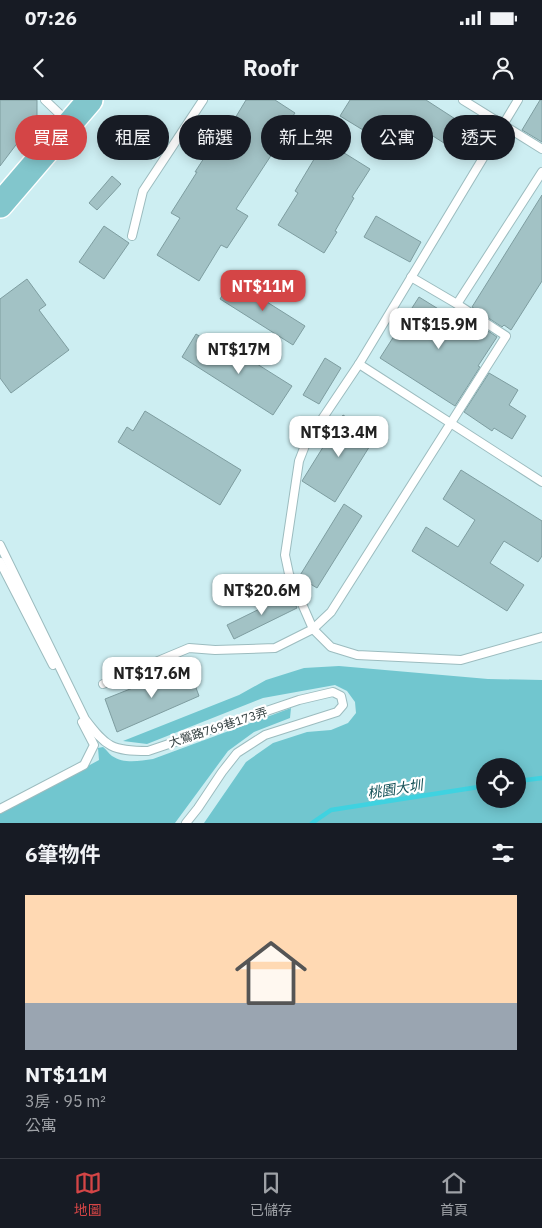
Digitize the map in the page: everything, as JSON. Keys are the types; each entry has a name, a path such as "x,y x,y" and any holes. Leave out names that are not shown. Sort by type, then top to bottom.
{"main road":[{"path":"78,115 90,100"},
{"path":"0,205 39,160"}],"lane":[{"path":"44,100 61,115"},
{"path":"132,236 143,191 202,100"},
{"path":"462,100 486,115"},
{"path":"508,115 518,100"},
{"path":"515,133 542,149"},
{"path":"481,160 359,364 306,443 298,460 286,555 289,574 313,630 331,647 357,654 461,660 542,637"},
{"path":"457,304 542,172"},
{"path":"103,684 189,648 215,650 275,648 313,630 331,612 506,336 411,277"},
{"path":"359,364 542,482"},
{"name":"大鶯路769巷173弄","path":"0,545 85,719 98,737 110,746 129,751 148,751 300,700 334,692 341,696 343,705 337,712 265,735 237,753 186,823"},
{"path":"0,562 94,745 84,765 0,809"}],"shaded area":[{"path":"339,666 488,679 542,680 542,823 204,823 246,762 273,743 307,732 331,730 348,723 356,713 355,702 347,691 335,685 263,698 147,744 123,741 239,695 266,680 304,668"},
{"path":"291,708 290,718 254,732 228,751 175,823 0,823 0,814 99,760 98,748 103,747 112,756 122,760 153,759"}],"building":[{"path":"0,100 37,100 37,115 15,115 15,146 0,166"},
{"path":"246,100 275,100 295,113 294,115 261,115 261,160 268,160 236,209 248,216 227,248 221,245 199,281 157,255 180,218 171,213 203,160 251,160 251,115 237,115"},
{"path":"350,100 426,100 449,115 443,115 443,142 433,136 433,115 361,115 361,129 351,123 351,115 341,115"},
{"path":"540,100 542,100 542,142 522,130"},
{"path":"351,157 370,169 352,197 354,198 335,231 337,232 324,253 278,225 298,193 295,191 314,160 351,160"},
{"path":"112,176 121,184 97,210 89,203"},
{"path":"542,195 542,281 511,330 504,325 502,327 472,307"},
{"path":"376,216 421,242 410,262 364,237"},
{"path":"104,226 129,243 104,279 79,262"},
{"path":"27,279 46,305 39,310 69,350 11,393 0,378 0,299"},
{"path":"232,280 305,326 293,345 220,299"},
{"path":"419,297 461,323 466,316 497,337 455,406 380,358"},
{"path":"196,334 245,365 249,359 292,386 273,415 182,357"},
{"path":"325,358 341,368 319,404 303,395"},
{"path":"489,373 518,390 509,405 526,416 512,439 494,428 492,431 464,412"},
{"path":"145,411 241,470 220,505 118,442 127,427 133,431"},
{"path":"343,415 376,436 335,502 302,481"},
{"path":"461,470 542,521 542,556 538,562 504,541 490,563 524,585 507,611 412,551 426,527 458,547 475,520 443,499"},
{"path":"344,504 362,516 317,588 299,577"},
{"path":"290,594 297,608 234,639 227,625"},
{"path":"188,666 199,696 117,732 105,699"}],"waterway":[{"name":"桃園大圳","path":"526,780 542,778"},
{"name":"桃園大圳","path":"312,823 331,810 476,787"}]}
